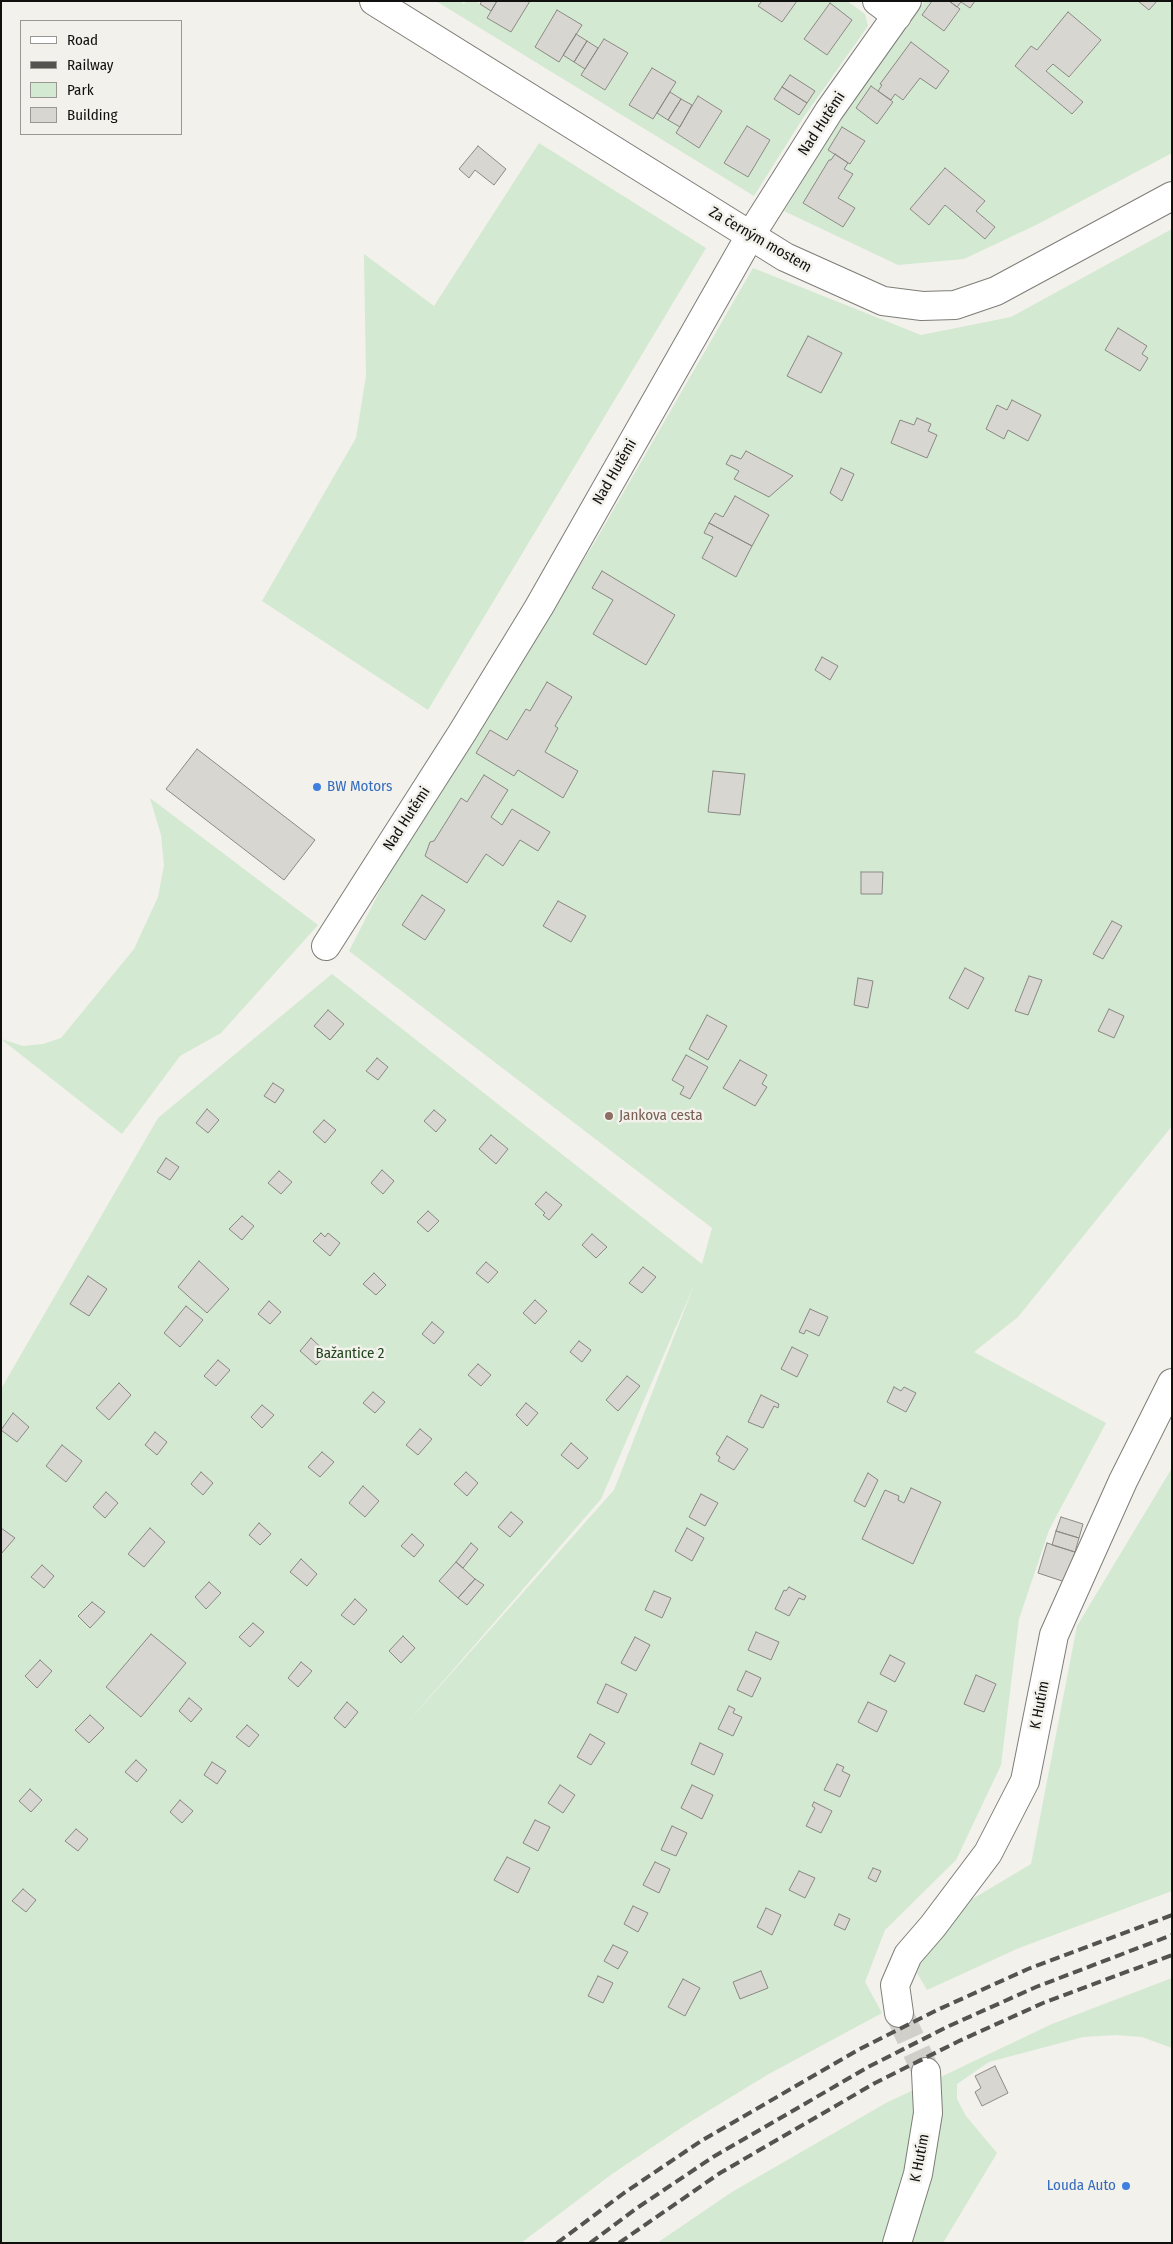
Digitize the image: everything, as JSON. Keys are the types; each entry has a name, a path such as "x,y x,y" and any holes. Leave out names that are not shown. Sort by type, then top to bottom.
{"street":[{"name":"Za černým mostem","path":"374,1 785,257 883,301 922,306 955,305 996,291 1172,196"},
{"name":"Nad Hutěmi","path":"326,946 462,733 538,608 750,236 894,6"},
{"name":"K Hutím","path":"899,2013 895,1985 908,1955 933,1926 988,1853 1025,1781 1054,1635 1123,1481 1172,1383"},
{"name":"K Hutím","path":"896,2243 918,2174 928,2113 926,2072"}],"green space":[{"path":"436,1 460,1 464,4 466,1 475,1 491,11 487,18 511,32 530,1 762,1 759,6 781,22 797,1 847,1 865,14 868,26 803,118 754,196","holes":["829,4 852,20 827,55 805,38","558,10 581,25 576,34 598,48 604,39 628,53 605,90 581,75 585,69 563,55 559,61 535,47","652,68 676,82 670,92 681,99 692,105 699,96 722,111 699,148 676,134 680,127 657,113 653,119 629,105","747,126 770,140 748,177 724,163"]},
{"path":"925,1 932,1 922,15 944,31 960,10 957,7 961,2 970,8 975,1 1138,1 1149,10 1157,1 1172,1 1172,153 1036,225 964,259 898,265 784,211 843,115","holes":["1068,13 1101,40 1070,77 1053,64 1046,71 1083,102 1072,114 1015,66 1031,46 1037,50","911,42 933,59 903,100 895,94 891,100 893,102 877,123 856,108 871,86 878,91","842,128 865,142 851,164 848,163 844,169 853,174 838,198 855,208 843,227 803,203 829,160 835,154 828,150","945,168 985,201 976,211 995,227 986,238 945,205 929,225 910,209"]},
{"path":"539,143 706,248 428,710 262,601 356,438 366,376 364,254 434,306"},
{"name":"Bažantice 2","path":"1172,229 1172,1126 1018,1317 974,1352 1106,1423 1049,1530 1019,1619 1001,1765 956,1860 885,1930 865,1982 882,2013 767,2075 690,2122 612,2174 521,2243 1,2243 1,1389 158,1118 332,974 702,1264 712,1228 349,951 389,873 596,540 753,268 921,335 1011,317","holes":["695,1283 614,1490 401,1730 601,1499"]},
{"path":"150,798 318,925 221,1033 180,1056 122,1134 1,1039 23,1046 43,1044 61,1038 134,949 158,897 164,865 161,835"},
{"path":"1172,1468 1172,1891 1019,1948 927,1990 917,1973 926,1951 969,1901 1031,1864 1077,1626"},
{"path":"1172,1978 1172,2048 1142,2037 1116,2035 1083,2037 989,2062 957,2084 957,2099 966,2116 997,2153 943,2243 657,2243 732,2192 886,2103 1052,2024"}],"building":[{"path":"482,1 497,1 491,11 480,4"},
{"path":"497,1 530,1 511,32 487,18"},
{"path":"762,1 797,1 782,22 758,6"},
{"path":"932,1 949,1 960,9 944,31 922,15"},
{"path":"949,1 975,1 970,8 961,2 957,7"},
{"path":"1138,1 1157,1 1149,10"},
{"path":"830,3 852,20 827,55 804,39"},
{"path":"557,10 582,25 559,62 535,47"},
{"path":"1068,12 1101,40 1069,77 1053,64 1046,71 1083,102 1072,114 1015,66 1031,46 1037,50"},
{"path":"576,34 587,41 574,62 563,55"},
{"path":"604,39 628,53 605,90 581,75"},
{"path":"587,41 598,48 585,69 574,62"},
{"path":"911,42 949,71 936,89 920,78 903,100 895,94 891,100 878,91 882,85 880,84"},
{"path":"652,68 676,82 653,119 629,105"},
{"path":"790,75 815,91 807,103 782,87"},
{"path":"871,86 893,102 877,124 856,108"},
{"path":"782,87 807,103 799,115 774,99"},
{"path":"670,92 681,99 668,120 657,113"},
{"path":"698,96 722,111 699,148 676,133"},
{"path":"681,99 692,105 680,127 668,120"},
{"path":"747,126 770,140 748,177 724,163"},
{"path":"842,127 865,141 850,164 828,150"},
{"path":"478,146 506,169 494,185 475,170 469,178 459,169"},
{"path":"835,154 848,163 844,169 853,174 838,198 855,208 843,227 803,203 829,160"},
{"path":"945,168 985,201 976,211 995,227 985,239 945,205 929,225 910,209"},
{"path":"1118,328 1147,346 1142,354 1148,358 1140,371 1105,350"},
{"path":"808,336 842,353 821,393 787,376"},
{"path":"1012,400 1041,415 1028,441 1008,430 1004,439 986,429 997,405 1007,410"},
{"path":"917,418 931,424 928,431 937,435 927,458 891,443 900,420 914,425"},
{"path":"746,451 793,476 769,497 734,479 739,471 726,464 731,455 741,459"},
{"path":"841,468 854,474 842,501 830,493"},
{"path":"735,496 769,515 752,546 709,523 715,513 723,517"},
{"path":"709,523 752,546 736,577 702,558 713,537 704,533"},
{"path":"602,571 675,615 646,665 593,634 613,600 592,588"},
{"path":"822,657 838,666 830,680 815,670"},
{"path":"547,682 572,697 555,726 558,728 545,752 578,771 563,798 518,770 514,776 476,753 490,730 507,740 526,709 530,711"},
{"path":"197,749 315,840 284,880 166,789"},
{"path":"713,771 745,774 740,815 708,812"},
{"path":"484,775 508,790 491,817 502,825 512,809 550,832 538,851 520,840 503,866 486,854 467,883 425,856 430,842 434,841 461,798 467,802"},
{"path":"861,872 883,872 882,894 861,894"},
{"path":"422,895 445,910 425,940 402,925"},
{"path":"558,901 586,916 571,942 543,926"},
{"path":"1112,921 1122,926 1103,959 1093,954"},
{"path":"965,968 984,978 968,1009 949,998"},
{"path":"1029,976 1042,980 1028,1015 1015,1011"},
{"path":"858,978 873,981 868,1008 854,1005"},
{"path":"1109,1009 1124,1016 1114,1038 1098,1031"},
{"path":"328,1010 344,1024 330,1040 314,1026"},
{"path":"707,1015 727,1026 708,1060 689,1049"},
{"path":"686,1055 708,1067 690,1099 680,1094 684,1087 672,1080"},
{"path":"377,1058 388,1067 378,1080 366,1071"},
{"path":"740,1060 767,1075 762,1084 767,1087 755,1106 723,1088"},
{"path":"273,1083 284,1090 275,1103 264,1096"},
{"path":"207,1109 219,1120 208,1133 196,1123"},
{"path":"434,1110 446,1120 436,1132 424,1121"},
{"path":"324,1120 336,1130 325,1143 313,1132"},
{"path":"491,1135 508,1149 496,1164 479,1149"},
{"path":"166,1158 179,1167 170,1180 157,1172"},
{"path":"382,1170 394,1181 383,1194 371,1183"},
{"path":"279,1171 292,1182 281,1194 268,1183"},
{"path":"546,1192 562,1205 549,1220 543,1215 545,1213 535,1204"},
{"path":"428,1211 439,1221 428,1232 417,1222"},
{"path":"242,1216 254,1226 242,1240 229,1229"},
{"path":"321,1233 325,1237 328,1233 340,1243 330,1256 313,1241"},
{"path":"592,1234 607,1247 596,1258 582,1245"},
{"path":"199,1261 229,1289 207,1313 178,1287"},
{"path":"486,1262 498,1272 488,1283 476,1273"},
{"path":"643,1267 656,1277 642,1293 629,1283"},
{"path":"374,1273 386,1285 376,1295 363,1284"},
{"path":"88,1276 107,1289 89,1316 70,1304"},
{"path":"535,1300 547,1311 535,1324 523,1313"},
{"path":"269,1301 281,1312 270,1324 258,1314"},
{"path":"186,1306 203,1320 180,1347 164,1333"},
{"path":"810,1309 828,1317 819,1336 806,1330 804,1334 799,1332"},
{"path":"432,1322 444,1332 434,1344 422,1334"},
{"path":"311,1338 327,1353 316,1365 300,1351"},
{"path":"579,1341 591,1350 582,1362 570,1352"},
{"path":"792,1347 808,1355 797,1377 781,1369"},
{"path":"218,1360 230,1370 216,1386 204,1376"},
{"path":"478,1364 491,1375 481,1386 468,1375"},
{"path":"627,1376 640,1386 618,1411 606,1400"},
{"path":"119,1383 131,1395 109,1420 96,1408"},
{"path":"894,1387 901,1391 904,1387 916,1393 906,1412 887,1402"},
{"path":"373,1392 385,1402 375,1413 363,1403"},
{"path":"761,1395 779,1404 778,1408 774,1406 763,1428 748,1422"},
{"path":"526,1403 538,1413 527,1426 516,1415"},
{"path":"262,1405 274,1415 262,1428 251,1417"},
{"path":"13,1413 29,1427 17,1442 1,1430"},
{"path":"420,1429 432,1439 418,1455 406,1445"},
{"path":"155,1432 167,1442 157,1455 145,1445"},
{"path":"727,1436 748,1449 734,1470 718,1461 720,1457 716,1454"},
{"path":"571,1443 588,1458 578,1469 561,1455"},
{"path":"62,1445 82,1461 66,1482 46,1466"},
{"path":"322,1452 334,1462 320,1477 308,1467"},
{"path":"201,1472 213,1483 203,1495 191,1484"},
{"path":"466,1472 478,1483 467,1496 454,1484"},
{"path":"868,1473 878,1480 865,1507 854,1501"},
{"path":"363,1486 379,1501 365,1517 349,1503"},
{"path":"911,1488 941,1502 913,1564 862,1539 885,1490 899,1496 898,1500 904,1503"},
{"path":"106,1492 118,1503 105,1518 93,1507"},
{"path":"701,1494 718,1503 705,1526 689,1517"},
{"path":"511,1512 523,1522 510,1537 498,1527"},
{"path":"1061,1517 1083,1524 1079,1538 1056,1531"},
{"path":"259,1523 271,1534 260,1545 249,1535"},
{"path":"1,1528 15,1538 1,1554"},
{"path":"150,1528 165,1542 144,1567 128,1554"},
{"path":"687,1528 704,1538 692,1561 675,1551"},
{"path":"1056,1531 1079,1538 1075,1552 1052,1545"},
{"path":"412,1534 424,1545 414,1557 401,1546"},
{"path":"471,1543 478,1549 463,1568 456,1562"},
{"path":"1047,1543 1075,1552 1065,1582 1038,1573"},
{"path":"301,1559 317,1574 307,1586 290,1572"},
{"path":"456,1562 475,1579 458,1598 439,1581"},
{"path":"42,1565 54,1576 44,1588 31,1577"},
{"path":"475,1579 484,1585 467,1605 458,1598"},
{"path":"209,1582 221,1593 206,1609 195,1597"},
{"path":"789,1587 806,1596 804,1600 799,1598 789,1616 775,1609 784,1590 786,1591"},
{"path":"654,1591 671,1598 662,1618 645,1610"},
{"path":"355,1599 367,1610 354,1625 341,1615"},
{"path":"92,1602 105,1612 90,1628 78,1616"},
{"path":"253,1623 264,1632 250,1647 239,1637"},
{"path":"756,1632 779,1642 771,1660 748,1650"},
{"path":"151,1634 186,1663 141,1717 106,1687"},
{"path":"403,1636 415,1648 401,1663 389,1651"},
{"path":"635,1637 650,1645 636,1671 621,1663"},
{"path":"890,1655 905,1663 895,1682 880,1674"},
{"path":"40,1660 52,1671 37,1688 25,1676"},
{"path":"301,1662 312,1671 298,1687 288,1678"},
{"path":"746,1671 761,1678 752,1697 737,1690"},
{"path":"976,1675 996,1684 984,1712 964,1704"},
{"path":"606,1684 627,1694 618,1713 597,1703"},
{"path":"189,1698 202,1709 191,1722 179,1711"},
{"path":"347,1702 358,1712 345,1728 334,1718"},
{"path":"868,1702 887,1711 877,1732 858,1722"},
{"path":"729,1706 735,1709 733,1713 742,1717 733,1736 718,1729"},
{"path":"90,1715 104,1728 89,1743 75,1730"},
{"path":"247,1725 259,1735 249,1747 236,1737"},
{"path":"590,1734 605,1743 591,1765 577,1757"},
{"path":"700,1743 723,1754 714,1775 691,1764"},
{"path":"136,1760 147,1770 137,1782 125,1772"},
{"path":"212,1762 226,1771 217,1784 204,1775"},
{"path":"837,1764 844,1767 842,1771 850,1775 840,1797 824,1790"},
{"path":"560,1785 575,1795 563,1813 548,1803"},
{"path":"692,1785 713,1795 702,1819 681,1808"},
{"path":"30,1789 42,1800 31,1812 19,1801"},
{"path":"180,1800 193,1811 182,1823 170,1812"},
{"path":"814,1802 832,1811 821,1833 806,1826 815,1808 812,1806"},
{"path":"535,1820 550,1827 538,1851 523,1843"},
{"path":"672,1826 687,1833 676,1856 661,1850"},
{"path":"76,1829 88,1839 78,1851 65,1841"},
{"path":"507,1857 530,1868 518,1893 494,1880"},
{"path":"655,1862 670,1869 659,1893 643,1885"},
{"path":"873,1868 881,1871 876,1882 868,1878"},
{"path":"799,1871 815,1878 805,1898 789,1890"},
{"path":"23,1889 36,1900 26,1912 12,1901"},
{"path":"633,1906 648,1913 638,1932 624,1924"},
{"path":"766,1908 781,1915 772,1935 757,1927"},
{"path":"839,1914 850,1919 845,1930 834,1925"},
{"path":"613,1945 628,1952 618,1969 604,1961"},
{"path":"761,1971 768,1988 740,1999 733,1982"},
{"path":"598,1976 613,1983 603,2003 588,1996"},
{"path":"683,1979 700,1988 685,2016 668,2007"},
{"path":"995,2066 1008,2093 982,2106 975,2092 981,2088 975,2076"}],"tunnel":[{"path":"899,2013 926,2072"}],"railway":[{"path":"557,2243 624,2193 701,2141 858,2050 937,2010 1028,1969 1172,1915"},
{"path":"590,2243 637,2208 713,2157 870,2066 949,2026 1036,1987 1172,1935"},
{"path":"619,2243 720,2173 875,2083 959,2041 1043,2003 1172,1955"}],"place":[{"name":"BW Motors","path":"317,787"},
{"name":"Jankova cesta","path":"609,1116"},
{"name":"Louda Auto","path":"1126,2186"}]}
